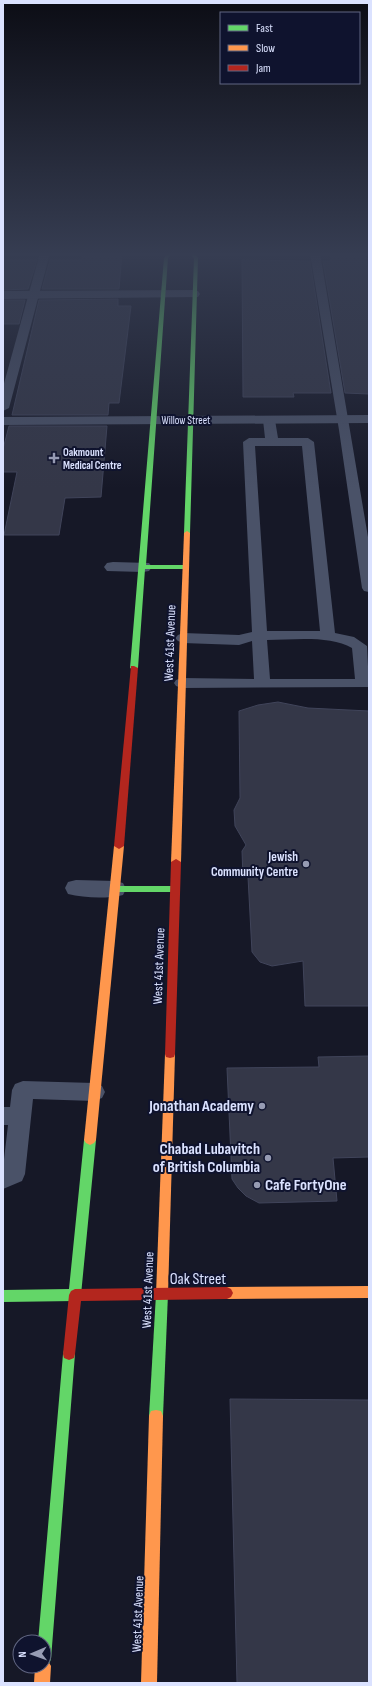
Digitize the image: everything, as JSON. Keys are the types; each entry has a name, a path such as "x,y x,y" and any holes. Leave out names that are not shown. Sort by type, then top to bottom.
{"main road":[{"path":"46,1634 66,1379 115,888 143,567 160,332"},
{"name":"West 41st Avenue","path":"149,1683 193,332"},
{"path":"143,567 186,567"},
{"path":"115,888 174,889"},
{"name":"Oak Street","path":"3,1296 369,1292"}],"street":[{"name":"Willow Street","path":"3,421 369,419"},
{"path":"113,567 143,567"},
{"path":"76,888 115,888"}],"lane":[{"path":"3,408 14,351 21,332"},
{"path":"328,332 369,588"},
{"path":"269,420 272,442"},
{"path":"262,683 249,442 308,442 328,636"},
{"path":"182,683 364,684 359,646 349,640 328,636 259,635 239,640 183,638"},
{"path":"3,1179 14,1174 12,1116 23,1090 94,1092"}],"building":[{"path":"32,332 128,332 119,403 109,403 108,415 12,415"},
{"path":"243,332 321,332 331,393 293,393 294,397 243,397"},
{"path":"335,332 369,332 369,394 345,393"},
{"path":"9,426 107,426 101,497 65,498 59,535 4,535 17,472 3,472 3,449"},
{"name":"Jewish Community Centre","path":"278,702 308,708 369,711 369,1006 305,1006 303,961 272,966 260,962 252,952 248,877 243,877 242,851 246,845 235,826 234,810 240,798 239,711 258,705"},
{"path":"369,1056 369,1157 333,1158 337,1201 259,1203 246,1196 232,1179 227,1068 319,1067 318,1057"},
{"path":"230,1399 369,1400 369,1683 237,1683"}],"traffic: fast":[{"path":"134,668 160,332"},
{"path":"187,533 194,332"},
{"path":"143,567 186,567"},
{"path":"115,889 174,889"},
{"path":"3,1296 75,1295 90,1140"},
{"path":"156,1416 162,1294"},
{"path":"46,1634 69,1354"}],"traffic: slow":[{"path":"176,862 187,533"},
{"path":"90,1140 119,846"},
{"path":"162,1294 170,1054"},
{"path":"227,1293 369,1292"},
{"path":"149,1683 156,1416"},
{"path":"42,1683 43,1674"}],"traffic: jam":[{"path":"119,846 134,668"},
{"path":"170,1054 176,862"},
{"path":"69,1354 75,1295 227,1293"}],"place":[{"name":"Oakmount Medical Centre","path":"54,458"},
{"name":"Jewish Community Centre","path":"306,864"},
{"name":"Jonathan Academy","path":"262,1106"},
{"name":"Chabad Lubavitch of British Columbia","path":"268,1158"},
{"name":"Cafe FortyOne","path":"257,1185"}]}
